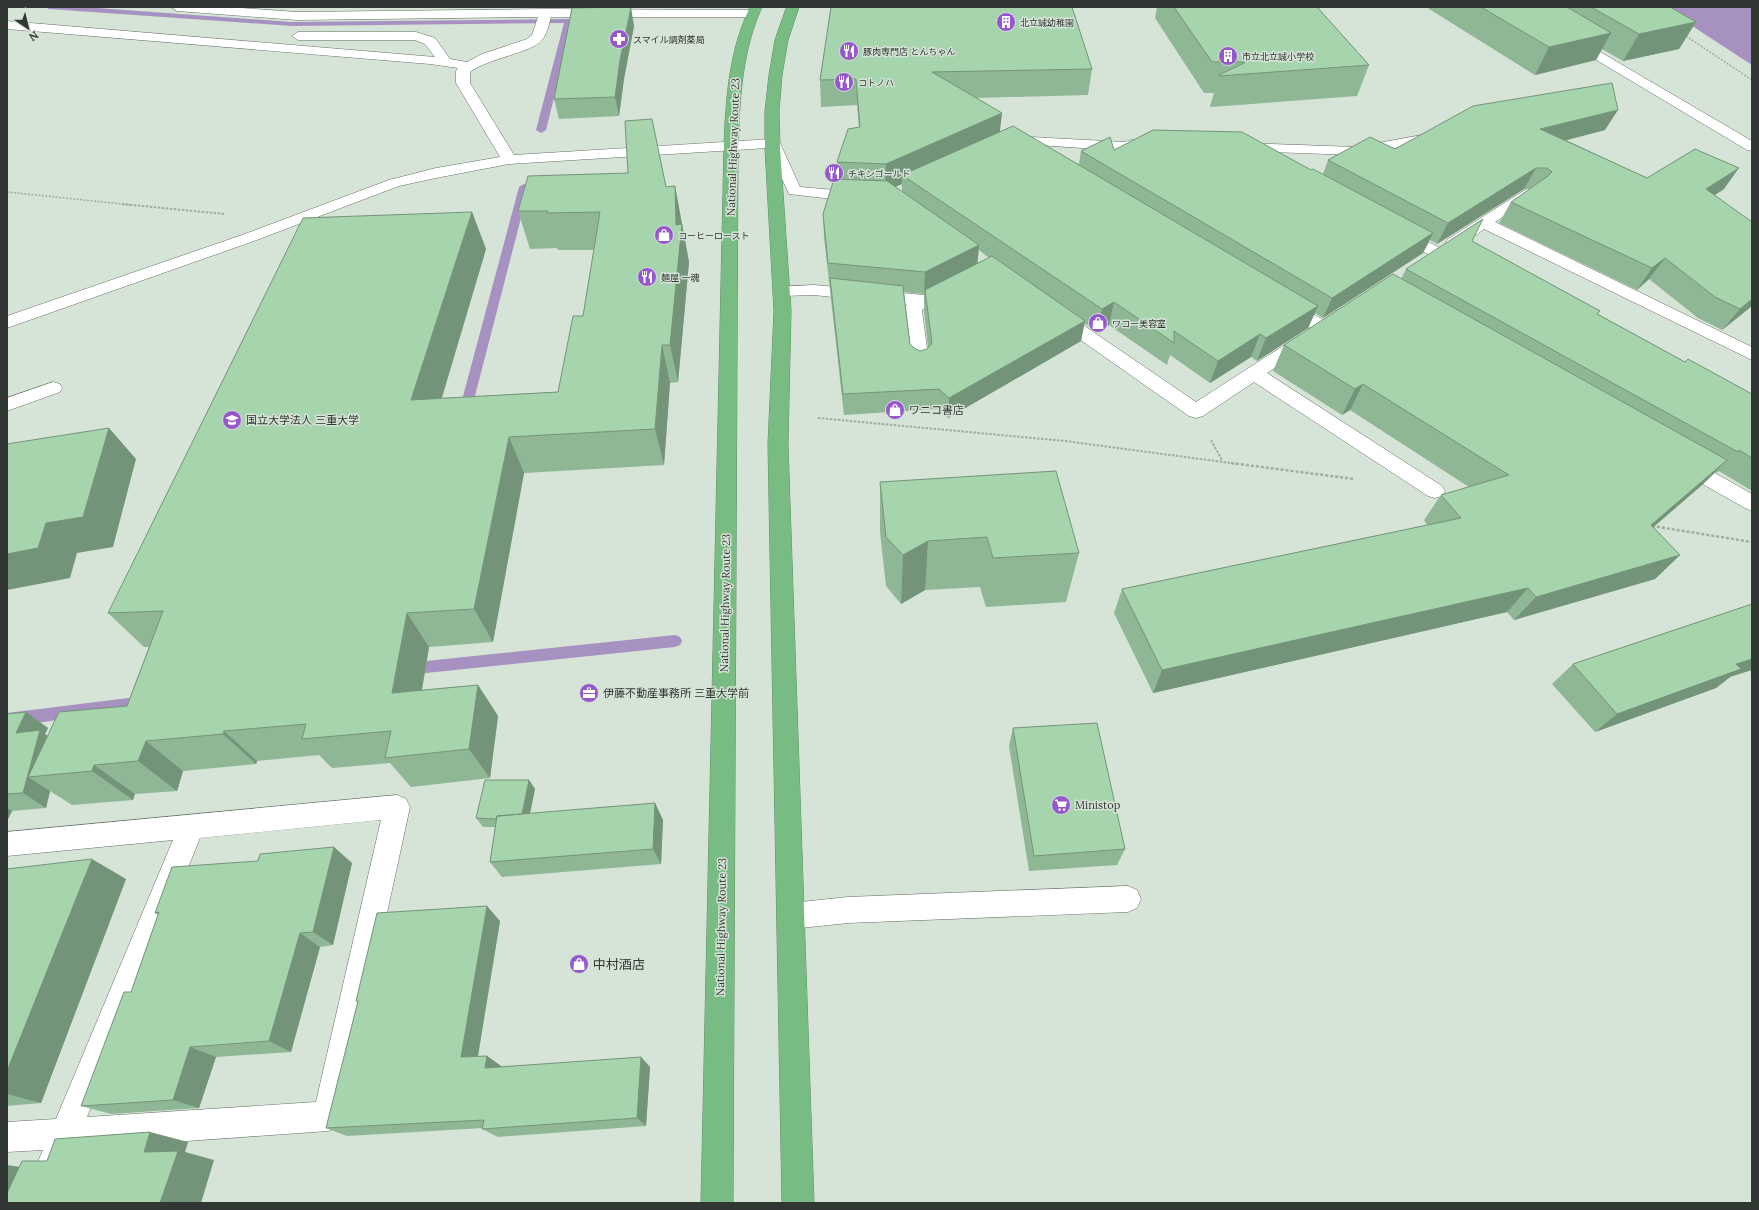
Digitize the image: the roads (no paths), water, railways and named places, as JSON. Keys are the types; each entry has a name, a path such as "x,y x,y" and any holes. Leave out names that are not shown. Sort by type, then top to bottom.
{"highway":[{"path":"794,7 784,37 774,84 773,142 782,291 783,337 778,444 798,1203"},
{"name":"National Highway Route 23","path":"717,1203 731,145 736,67 745,30 754,10"}],"street":[{"path":"177,7 297,16 419,11 544,18 754,10"},
{"path":"7,15 286,36 416,36 430,42 446,63"},
{"path":"509,160 463,82 463,71 469,66 532,42 538,37 544,18"},
{"path":"7,25 469,66"},
{"path":"1559,31 1752,147"},
{"path":"1228,147 1356,151 1422,139"},
{"path":"7,322 248,238 394,183 436,173 509,160 773,142 794,191 876,198"},
{"path":"1039,157 1005,143 1127,147 1133,144 1164,145"},
{"path":"1243,148 1271,163"},
{"path":"1390,227 1432,257 1530,193"},
{"path":"1484,223 1752,354"},
{"path":"782,291 814,290 925,301"},
{"path":"920,364 913,308 945,291"},
{"path":"1042,305 1196,411 1330,324 1270,295"},
{"path":"1254,373 1435,491"},
{"path":"7,405 53,388"},
{"path":"1669,456 1752,503"},
{"path":"7,844 397,807 328,1116 7,1137"},
{"path":"36,1203 192,826"},
{"path":"791,916 848,910 1128,899"}],"waterway":[{"path":"49,7 292,24 569,21 541,130"},
{"path":"464,415 524,187"},
{"path":"407,669 675,641"},
{"path":"7,720 145,702"}],"place":[{"name":"北立誠幼稚園","path":"1006,22"},
{"name":"スマイル調剤薬局","path":"619,39"},
{"name":"豚肉専門店 とんちゃん","path":"849,51"},
{"name":"市立北立誠小学校","path":"1228,56"},
{"name":"コトノハ","path":"844,82"},
{"name":"チキンゴールド","path":"834,173"},
{"name":"コーヒーロースト","path":"664,235"},
{"name":"麺屋 一魂","path":"647,277"},
{"name":"ワコー美容室","path":"1098,323"},
{"name":"ワニコ書店","path":"895,410"},
{"name":"国立大学法人 三重大学","path":"232,420"},
{"name":"伊藤不動産事務所 三重大学前","path":"589,693"},
{"name":"Ministop","path":"1061,805"},
{"name":"中村酒店","path":"579,964"}]}
